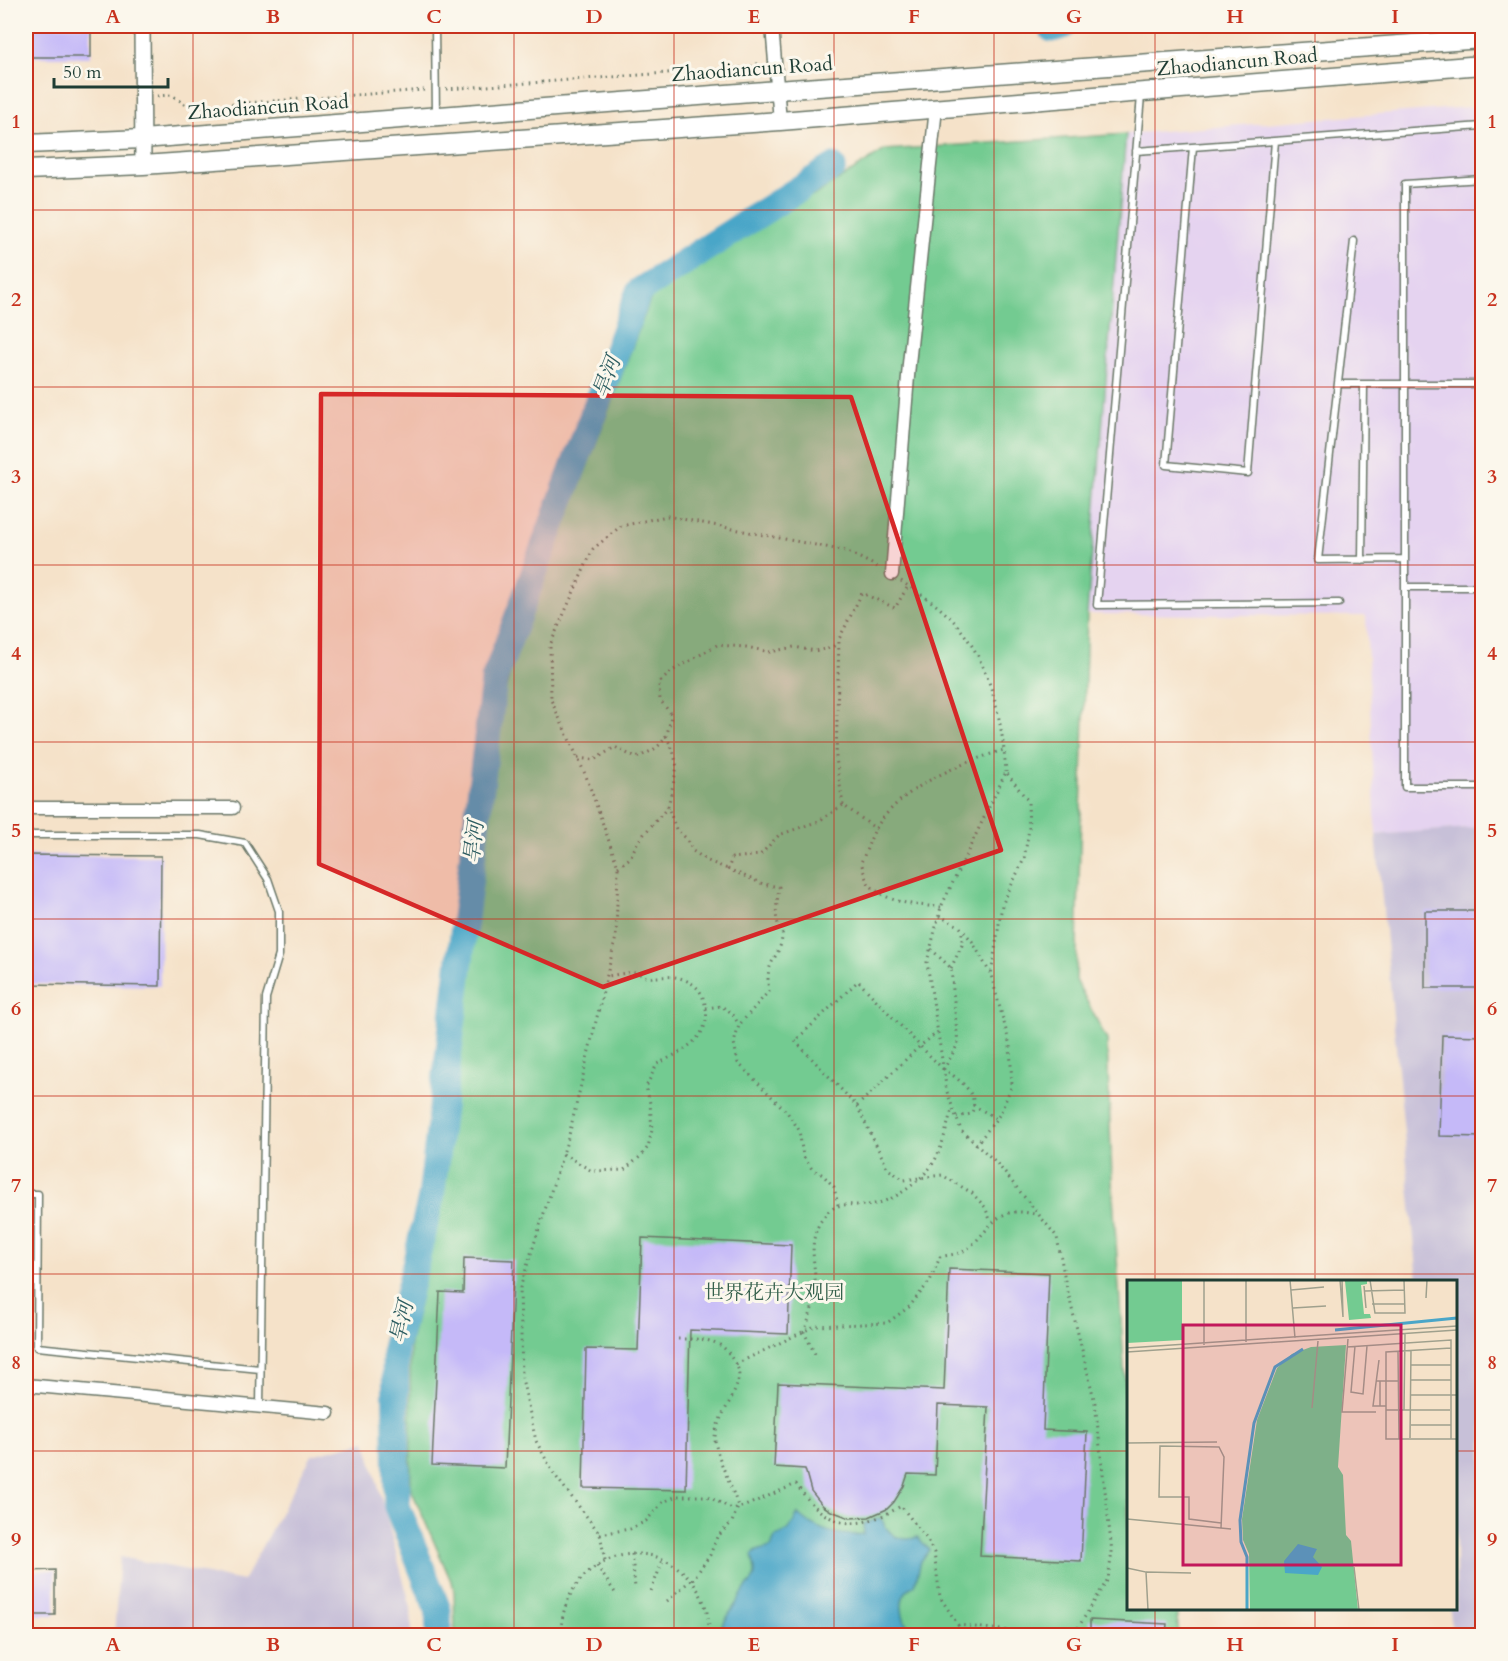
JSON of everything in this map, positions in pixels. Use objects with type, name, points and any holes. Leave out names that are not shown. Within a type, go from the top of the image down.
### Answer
[{"type":"main road","name":"Zhaodiancun Road","points":[[26,144],[142,139],[1482,39]]},
{"type":"main road","name":"Zhaodiancun Road","points":[[26,170],[142,165],[780,121],[1482,65]]},
{"type":"street","points":[[142,26],[142,165]]},
{"type":"street","points":[[772,26],[780,121]]},
{"type":"street","points":[[892,574],[909,364],[936,108]]},
{"type":"street","points":[[26,808],[233,808]]},
{"type":"street","points":[[26,1385],[328,1413]]},
{"type":"lane","points":[[435,26],[435,117]]},
{"type":"lane","points":[[1141,92],[1097,605],[1339,603]]},
{"type":"lane","points":[[1136,151],[1482,126]]},
{"type":"lane","points":[[1193,147],[1166,465],[1248,473],[1275,141]]},
{"type":"lane","points":[[1482,179],[1404,184],[1405,787],[1482,787]]},
{"type":"lane","points":[[1354,241],[1318,560],[1405,559]]},
{"type":"lane","points":[[1339,384],[1482,384]]},
{"type":"lane","points":[[1362,560],[1364,384]]},
{"type":"lane","points":[[1405,587],[1482,587]]},
{"type":"lane","points":[[26,835],[200,835],[234,841],[245,843],[268,879],[279,911],[279,955],[266,998],[260,1406]]},
{"type":"lane","points":[[26,1194],[38,1194],[37,1347],[260,1369]]},
{"type":"path","points":[[142,96],[172,95],[189,107],[750,67],[774,56]]},
{"type":"path","points":[[605,1560],[600,1534],[554,1474],[536,1441],[522,1378],[520,1288],[563,1154],[616,937],[618,867],[578,758],[551,700],[550,645],[593,549],[621,526],[667,516],[846,551],[892,574],[944,611],[973,645],[998,706],[1006,772],[941,907],[927,962],[947,1092],[962,1130],[995,1161],[1057,1237],[1095,1403],[1112,1552],[1108,1579],[1073,1635]]},
{"type":"path","points":[[876,829],[843,805],[836,758],[838,644],[862,593],[895,608],[908,586]]},
{"type":"path","points":[[578,758],[594,760],[615,747],[636,758],[657,749],[669,732],[671,714],[660,700],[659,683],[672,671],[717,645],[746,647],[770,652],[794,647],[815,651],[838,644]]},
{"type":"path","points":[[618,867],[630,858],[638,842],[668,807],[677,767],[673,750],[666,736]]},
{"type":"path","points":[[941,907],[919,906],[893,900],[868,883],[861,861],[876,829],[901,800],[928,781],[982,756],[1004,750]]},
{"type":"path","points":[[991,975],[1002,905],[1024,860],[1029,829],[1028,801],[1006,772]]},
{"type":"path","points":[[728,869],[732,858],[760,855],[779,835],[819,821],[843,805]]},
{"type":"path","points":[[668,807],[676,830],[686,838],[693,851],[708,861],[763,884],[779,887],[777,920],[783,934],[782,941],[770,963],[767,978],[769,991],[740,1025],[734,1043],[738,1063],[788,1112],[799,1130],[802,1156],[834,1187],[838,1205]]},
{"type":"path","points":[[939,916],[962,929],[972,941],[991,975],[1010,1045],[1012,1085],[997,1119],[976,1145]]},
{"type":"path","points":[[951,968],[962,945],[962,929]]},
{"type":"path","points":[[931,949],[951,968],[958,1044],[944,1069]]},
{"type":"path","points":[[563,1154],[592,1171],[624,1170],[641,1156],[648,1148],[652,1130],[646,1088],[657,1064],[683,1051],[697,1040],[705,1024],[706,1008],[702,992],[692,983],[670,976],[646,977],[637,972],[607,976]]},
{"type":"path","points":[[957,1118],[971,1114],[973,1105],[973,1100],[962,1081],[944,1069],[920,1046],[858,981],[795,1041],[857,1106],[888,1168],[904,1180],[942,1175],[972,1193],[985,1208],[991,1222]]},
{"type":"path","points":[[706,1008],[721,1006],[732,1013],[740,1025]]},
{"type":"path","points":[[857,1106],[920,1046],[938,1032]]},
{"type":"path","points":[[973,1105],[997,1119]]},
{"type":"path","points":[[815,1354],[804,1332],[810,1317],[815,1291],[812,1257],[815,1231],[828,1212],[838,1205],[869,1205],[890,1199],[918,1179],[930,1168],[940,1148],[953,1107]]},
{"type":"path","points":[[735,1364],[815,1326],[887,1323],[909,1307],[930,1281],[939,1257],[965,1251],[991,1222],[1006,1214],[1028,1212],[1038,1215]]},
{"type":"path","points":[[667,1601],[692,1580],[710,1555],[717,1537],[732,1522],[738,1507],[715,1438],[722,1415],[737,1387],[739,1370],[721,1344],[712,1340],[678,1339]]},
{"type":"path","points":[[600,1534],[630,1530],[646,1521],[663,1502],[677,1496],[707,1496],[732,1509],[796,1484],[809,1503],[824,1515],[849,1523],[858,1524],[884,1515],[900,1506],[926,1538],[934,1553],[940,1597],[963,1635]]},
{"type":"path","points":[[561,1635],[562,1611],[571,1590],[586,1572],[605,1560],[632,1554],[651,1556],[673,1564],[692,1580],[705,1603],[710,1629],[708,1635]]},
{"type":"path","points":[[632,1554],[635,1588]]},
{"type":"path","points":[[651,1591],[663,1560]]},
{"type":"path","points":[[597,1565],[616,1594]]},
{"type":"path","points":[[958,1624],[1052,1635]]},
{"type":"highlighted area","points":[[321,394],[851,397],[1001,850],[603,987],[319,864]]},
{"type":"shaded area","points":[[1482,106],[1482,827],[1376,835],[1366,616],[1087,614],[1126,134]]},
{"type":"shaded area","points":[[1482,827],[1482,1635],[1452,1635],[1450,1610],[1457,1610],[1457,1280],[1418,1280],[1376,835]]},
{"type":"shaded area","points":[[366,1441],[411,1608],[412,1635],[114,1635],[120,1557],[243,1581],[312,1455]]},
{"type":"green space","name":"世界花卉大观园","points":[[1126,134],[1087,614],[1076,980],[1107,1040],[1112,1180],[1127,1412],[1127,1610],[1176,1610],[1179,1635],[455,1635],[454,1588],[411,1489],[410,1343],[445,1187],[485,760],[514,660],[652,295],[756,201],[813,196],[885,150]]},
{"type":"water","points":[[798,1514],[813,1525],[829,1532],[846,1535],[864,1534],[863,1524],[881,1518],[891,1534],[906,1539],[918,1537],[929,1550],[921,1561],[915,1585],[908,1589],[902,1601],[905,1622],[912,1635],[697,1635],[720,1629],[755,1576],[752,1555],[771,1547],[775,1537],[789,1528]]},
{"type":"building","points":[[26,26],[91,26],[91,57],[26,57]]},
{"type":"building","points":[[26,855],[161,856],[160,986],[26,984]]},
{"type":"building","points":[[1425,911],[1482,911],[1482,988],[1425,988]]},
{"type":"building","points":[[1442,1035],[1482,1036],[1482,1137],[1439,1136]]},
{"type":"building","points":[[642,1238],[791,1245],[788,1334],[690,1330],[686,1490],[583,1488],[586,1349],[638,1350]]},
{"type":"building","points":[[464,1258],[514,1260],[505,1468],[432,1465],[440,1292],[463,1293]]},
{"type":"building","points":[[949,1269],[1049,1273],[1043,1430],[1087,1432],[1081,1561],[980,1556],[988,1407],[938,1405],[935,1475],[908,1474],[894,1502],[887,1509],[869,1517],[850,1518],[823,1506],[811,1491],[805,1469],[774,1467],[778,1383],[944,1390]]},
{"type":"building","points":[[55,1570],[55,1615],[26,1615],[26,1571]]},
{"type":"building","points":[[1090,1620],[1167,1624],[1166,1635],[1090,1635]]},
{"type":"waterway","name":"旱河","points":[[1052,29],[1063,26]]},
{"type":"waterway","name":"旱河","points":[[439,1636],[438,1610],[397,1506],[395,1349],[431,1198],[494,680],[639,291],[833,167]]}]
